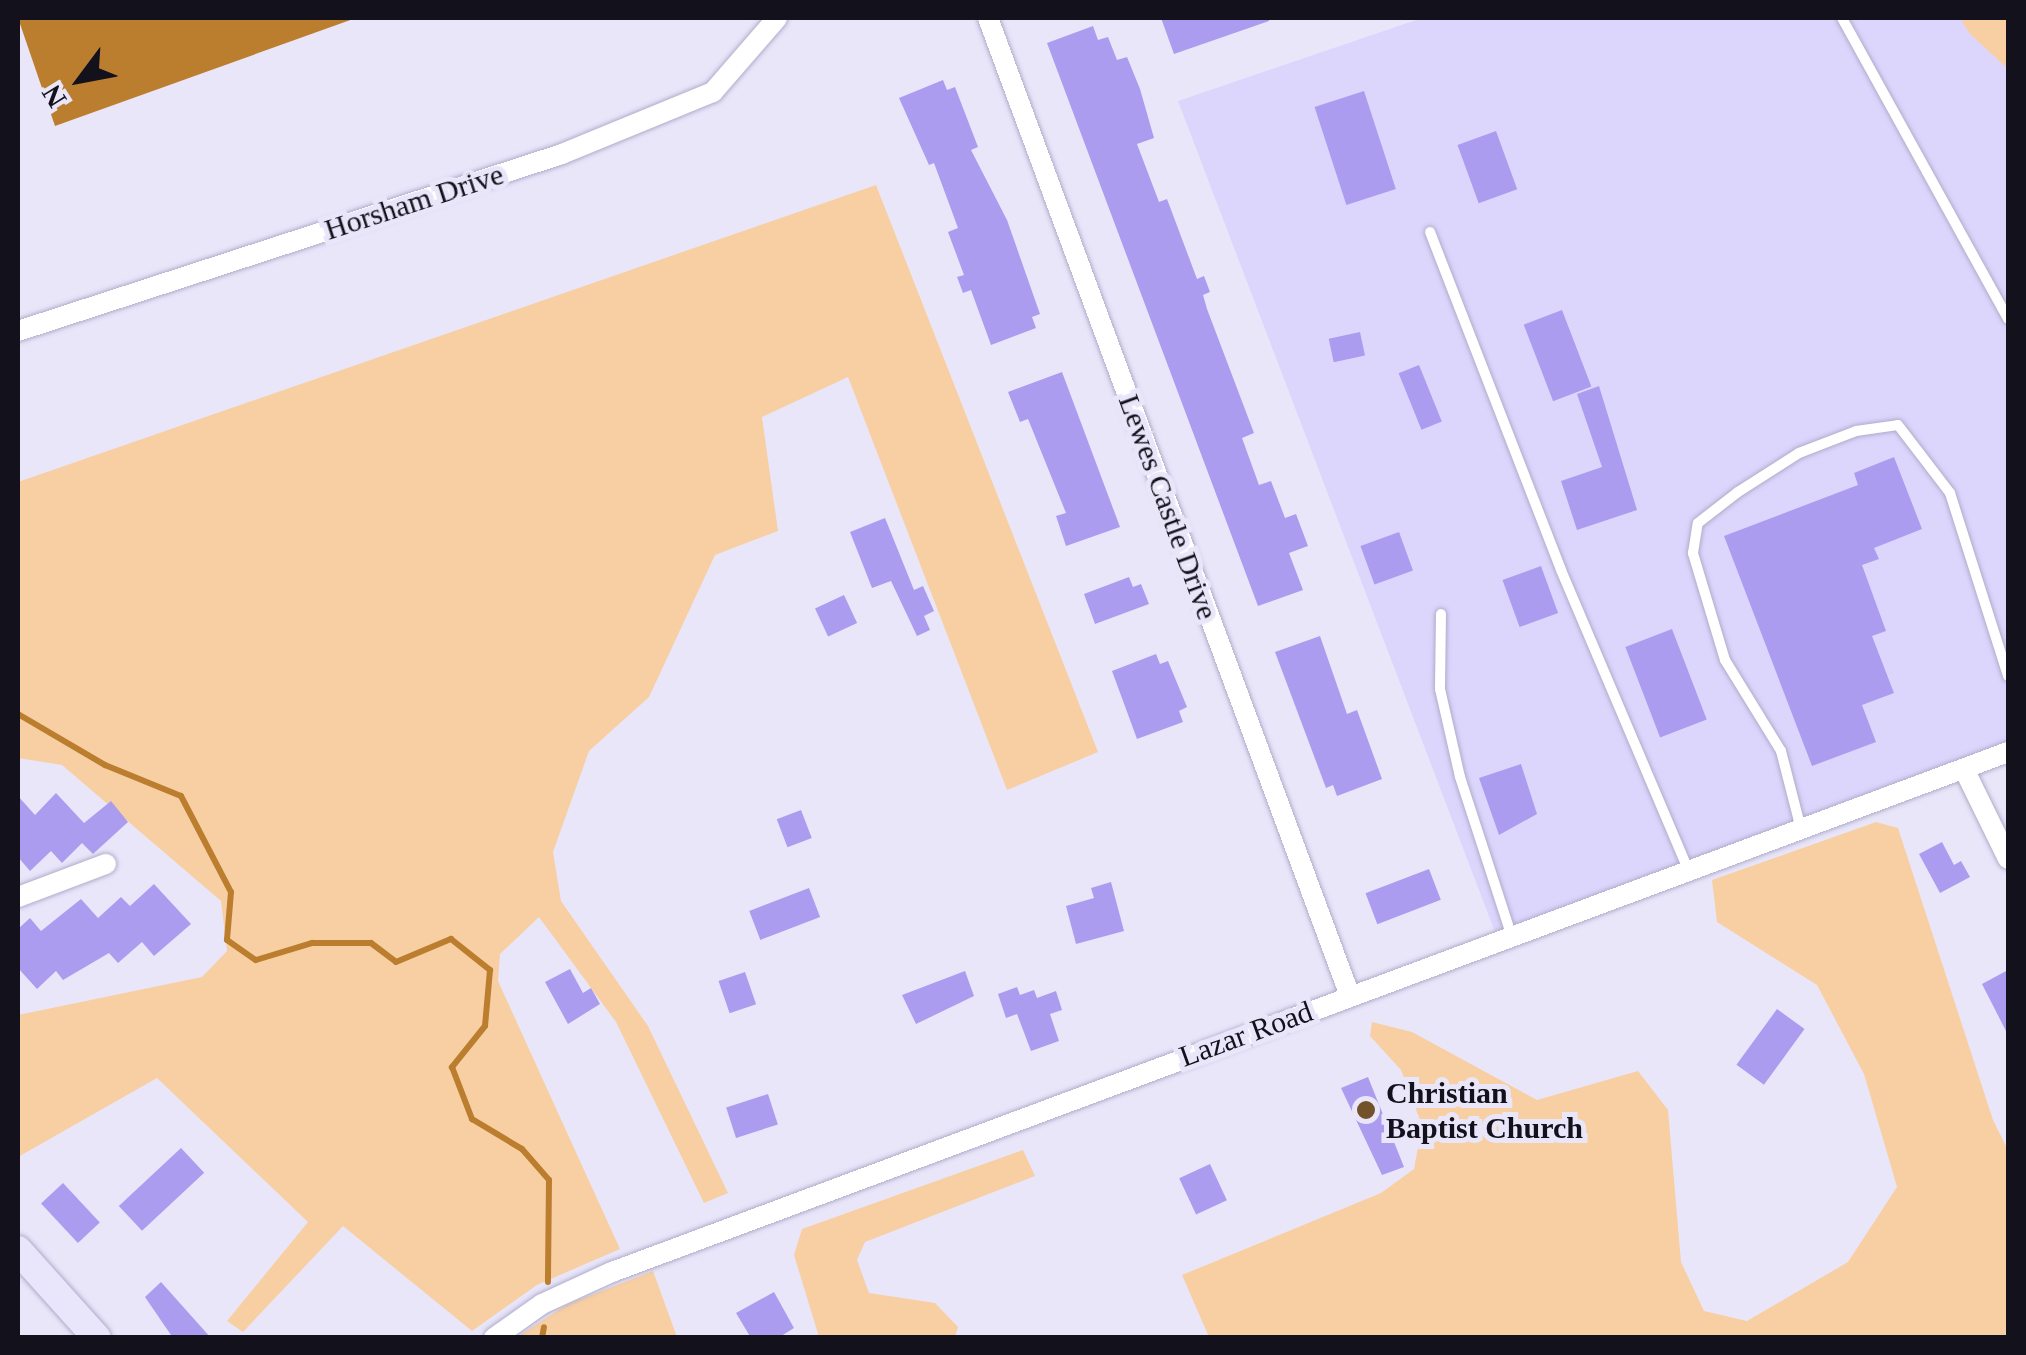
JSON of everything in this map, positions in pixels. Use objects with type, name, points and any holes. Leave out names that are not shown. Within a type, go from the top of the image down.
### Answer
[{"type":"street","name":"Horsham Drive","points":[[18,331],[562,154],[713,92],[777,18]]},
{"type":"street","name":"Lewes Castle Drive","points":[[988,18],[1350,996]]},
{"type":"street","name":"Lazar Road","points":[[494,1338],[542,1304],[612,1272],[2008,752]]},
{"type":"street","points":[[1964,770],[2008,859]]},
{"type":"street","points":[[18,897],[106,864]]},
{"type":"street","points":[[18,1250],[97,1338]]},
{"type":"lane","points":[[1842,18],[2008,319]]},
{"type":"lane","points":[[1430,232],[1561,570],[1689,870]]},
{"type":"lane","points":[[1994,296],[2008,286]]},
{"type":"lane","points":[[1801,829],[1781,751],[1725,660],[1694,553],[1698,524],[1738,492],[1800,453],[1856,431],[1898,425],[1950,494],[2008,676]]},
{"type":"lane","points":[[1441,614],[1440,689],[1473,831],[1512,938]]},
{"type":"shaded area","points":[[18,18],[356,18],[55,126]]},
{"type":"shaded area","points":[[1422,18],[1960,18],[2008,69],[2008,741],[1495,932],[1178,101]]},
{"type":"shaded area","points":[[1960,18],[2008,18],[2008,69],[1970,34]]},
{"type":"shaded area","points":[[876,185],[1098,752],[1007,790],[848,377],[762,417],[778,531],[715,555],[649,697],[589,751],[553,852],[561,901],[648,1026],[728,1193],[704,1203],[616,1022],[539,917],[500,954],[498,981],[620,1249],[537,1285],[472,1331],[343,1226],[243,1332],[227,1321],[308,1222],[157,1078],[18,1157],[18,1015],[202,977],[227,951],[221,901],[62,765],[18,758],[18,482]]},
{"type":"shaded area","points":[[1876,822],[1898,828],[1993,1120],[2008,1150],[2008,1337],[1209,1337],[1182,1275],[1381,1193],[1414,1169],[1422,1125],[1401,1070],[1370,1036],[1372,1022],[1412,1032],[1537,1100],[1638,1071],[1668,1110],[1681,1262],[1704,1311],[1747,1321],[1848,1262],[1897,1187],[1864,1074],[1817,985],[1717,922],[1712,880]]},
{"type":"shaded area","points":[[1023,1150],[1035,1176],[865,1242],[857,1260],[869,1293],[935,1303],[958,1327],[955,1337],[819,1337],[794,1255],[802,1229]]},
{"type":"shaded area","points":[[653,1271],[677,1337],[517,1337],[568,1304]]},
{"type":"building","points":[[1161,18],[1269,18],[1269,21],[1174,54]]},
{"type":"building","points":[[1093,26],[1098,40],[1108,37],[1117,60],[1127,57],[1140,89],[1154,138],[1137,144],[1159,202],[1167,199],[1197,279],[1204,276],[1210,292],[1203,295],[1207,309],[1254,433],[1242,438],[1259,485],[1271,481],[1285,518],[1296,514],[1308,546],[1289,553],[1303,590],[1258,606],[1047,43]]},
{"type":"building","points":[[943,80],[947,90],[955,87],[978,147],[971,150],[1007,220],[1040,314],[1032,317],[1036,328],[991,345],[971,290],[963,293],[957,277],[964,275],[948,232],[958,228],[934,163],[929,165],[899,98]]},
{"type":"building","points":[[1364,91],[1396,189],[1346,205],[1315,107]]},
{"type":"building","points":[[1496,131],[1517,189],[1479,203],[1457,145]]},
{"type":"building","points":[[1562,310],[1591,387],[1553,401],[1524,325]]},
{"type":"building","points":[[1360,332],[1365,355],[1334,362],[1329,339]]},
{"type":"building","points":[[1419,365],[1442,422],[1421,430],[1399,373]]},
{"type":"building","points":[[1062,372],[1120,527],[1066,546],[1056,516],[1066,513],[1028,419],[1020,422],[1008,392]]},
{"type":"building","points":[[1599,386],[1637,510],[1577,530],[1561,481],[1602,467],[1577,394]]},
{"type":"building","points":[[1894,457],[1922,529],[1874,548],[1879,559],[1862,565],[1886,631],[1872,636],[1894,693],[1862,705],[1876,742],[1812,766],[1724,536],[1858,485],[1854,473]]},
{"type":"building","points":[[885,518],[914,590],[923,586],[934,611],[924,616],[930,630],[917,636],[891,581],[872,588],[850,532]]},
{"type":"building","points":[[1399,532],[1413,571],[1374,585],[1360,546]]},
{"type":"building","points":[[1541,566],[1558,613],[1520,627],[1502,580]]},
{"type":"building","points":[[1129,577],[1133,587],[1141,584],[1149,604],[1095,624],[1084,594]]},
{"type":"building","points":[[844,595],[857,623],[828,637],[815,609]]},
{"type":"building","points":[[1672,629],[1707,720],[1660,737],[1625,647]]},
{"type":"building","points":[[1320,636],[1347,714],[1357,710],[1382,779],[1337,796],[1333,785],[1326,788],[1275,652]]},
{"type":"building","points":[[1156,654],[1160,664],[1168,661],[1187,707],[1179,711],[1183,722],[1137,739],[1112,671]]},
{"type":"building","points":[[1521,764],[1537,814],[1499,835],[1479,778]]},
{"type":"building","points":[[56,793],[84,823],[111,801],[128,822],[93,854],[82,843],[62,863],[51,851],[30,871],[18,857],[18,796],[35,815]]},
{"type":"building","points":[[801,810],[812,838],[787,847],[777,819]]},
{"type":"building","points":[[1942,842],[1954,865],[1961,861],[1970,877],[1940,893],[1919,854]]},
{"type":"building","points":[[1429,869],[1441,900],[1377,924],[1366,893]]},
{"type":"building","points":[[1111,882],[1124,931],[1076,944],[1066,906],[1094,898],[1091,888]]},
{"type":"building","points":[[154,884],[191,924],[154,956],[142,942],[118,963],[109,953],[63,980],[56,971],[37,989],[18,968],[18,929],[30,918],[41,931],[81,899],[98,918],[121,897],[130,906]]},
{"type":"building","points":[[809,888],[820,917],[760,940],[749,911]]},
{"type":"building","points":[[570,969],[583,993],[591,988],[600,1004],[568,1024],[545,982]]},
{"type":"building","points":[[2008,970],[2008,1035],[1982,984]]},
{"type":"building","points":[[965,971],[974,996],[916,1024],[902,995]]},
{"type":"building","points":[[745,972],[756,1004],[730,1013],[719,981]]},
{"type":"building","points":[[1017,987],[1020,995],[1034,990],[1037,998],[1056,991],[1062,1010],[1050,1014],[1059,1041],[1031,1051],[1017,1014],[1006,1018],[998,994]]},
{"type":"building","points":[[1777,1009],[1805,1029],[1764,1085],[1736,1065]]},
{"type":"building","name":"Christian Baptist Church","points":[[1368,1077],[1404,1167],[1382,1175],[1341,1088]]},
{"type":"building","points":[[768,1094],[778,1124],[736,1138],[726,1108]]},
{"type":"building","points":[[181,1148],[204,1173],[142,1231],[119,1206]]},
{"type":"building","points":[[1210,1164],[1227,1200],[1196,1215],[1179,1178]]},
{"type":"building","points":[[63,1183],[100,1222],[78,1243],[41,1203]]},
{"type":"building","points":[[161,1282],[211,1338],[173,1338],[145,1297]]},
{"type":"building","points":[[774,1292],[794,1328],[778,1338],[751,1338],[736,1313]]},
{"type":"waterway","points":[[18,714],[105,765],[181,796],[231,892],[227,940],[256,960],[312,943],[371,943],[396,962],[451,939],[490,970],[485,1026],[452,1067],[472,1119],[522,1149],[549,1180],[548,1282]]},
{"type":"waterway","points":[[542,1338],[544,1327]]},
{"type":"place","name":"Christian Baptist Church","points":[[1366,1110]]}]
